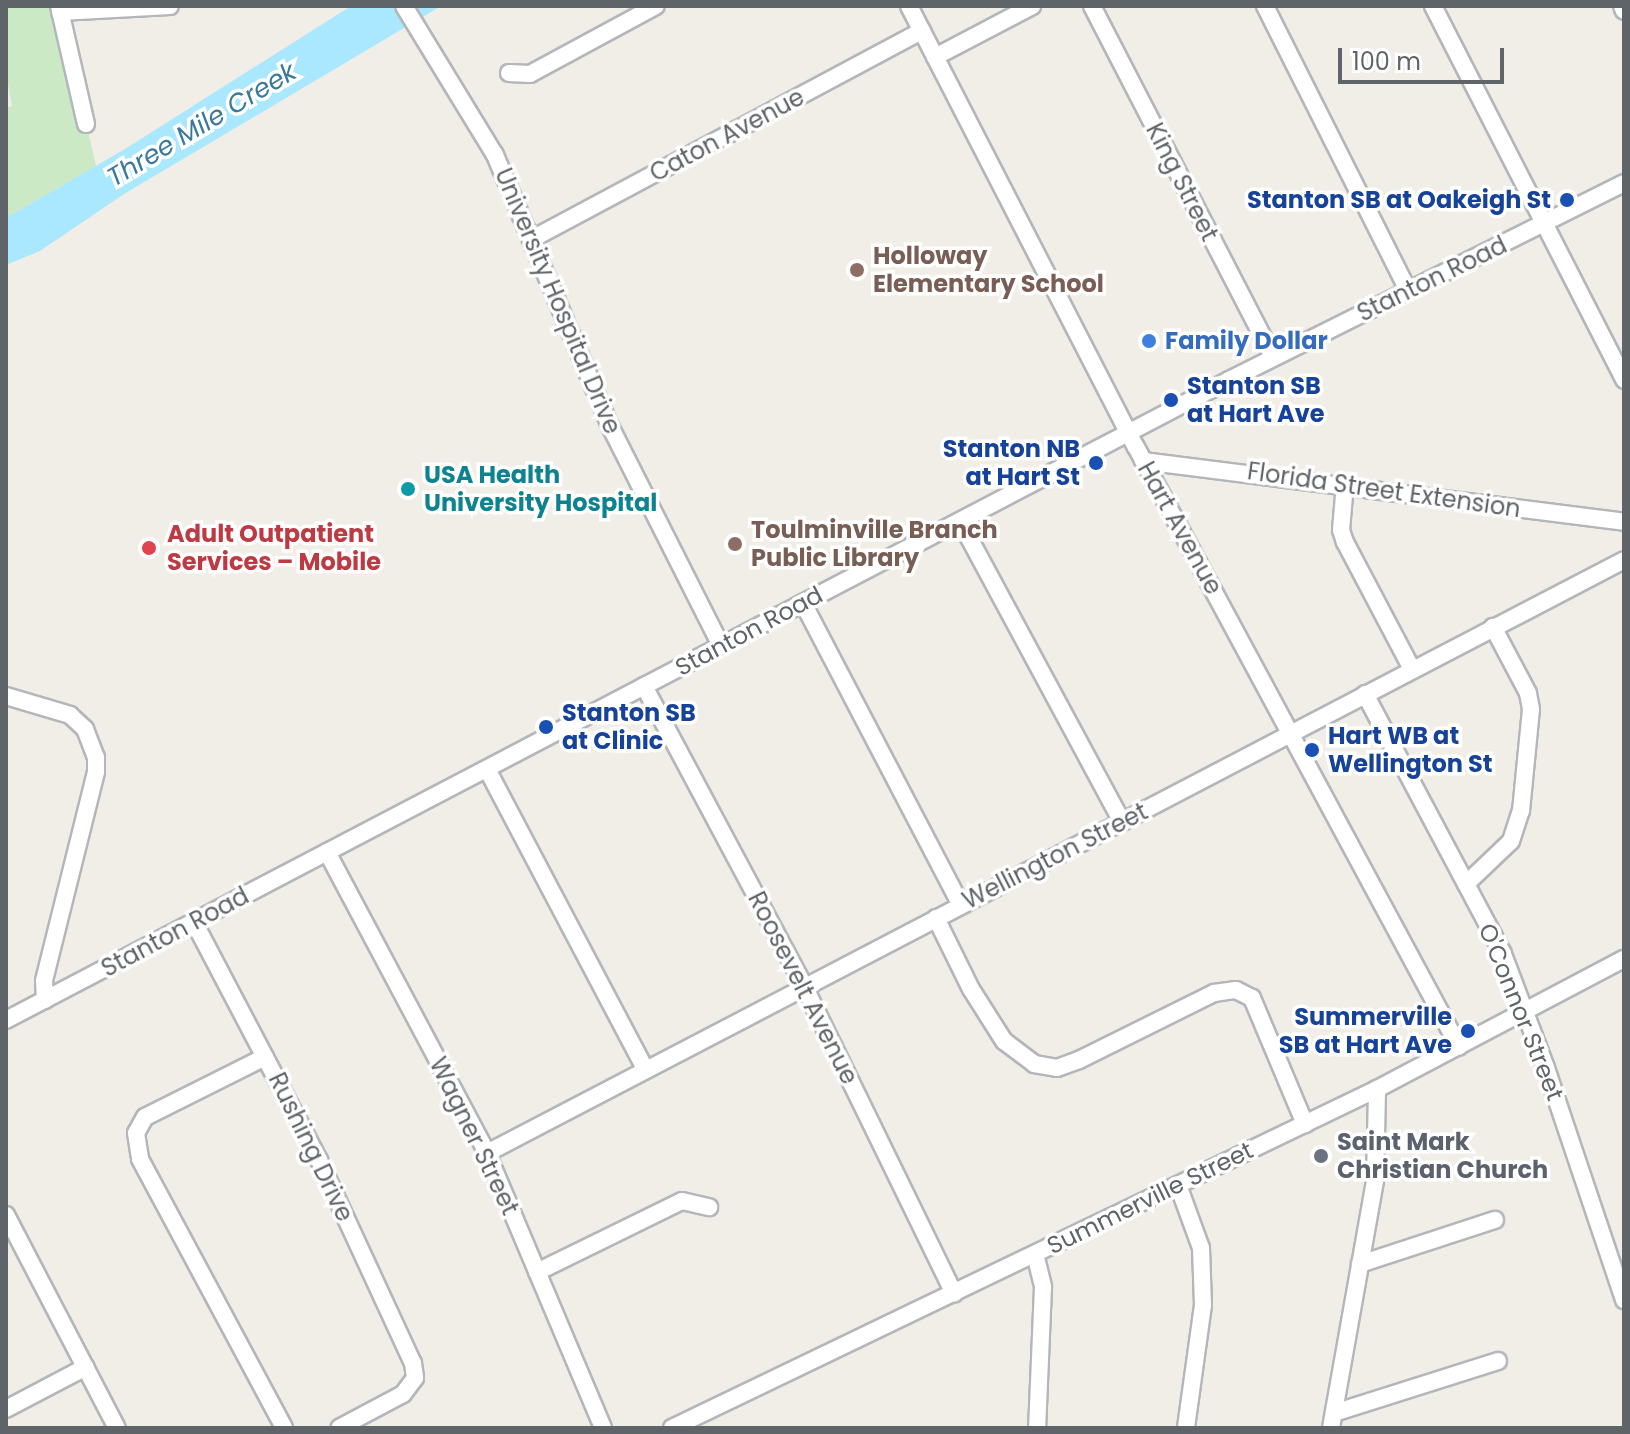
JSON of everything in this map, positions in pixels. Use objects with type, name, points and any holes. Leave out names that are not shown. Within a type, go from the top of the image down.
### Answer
[{"type":"street","points":[[86,124],[59,9],[170,6]]},
{"type":"street","name":"University Hospital Drive","points":[[404,6],[495,155],[611,428],[721,646]]},
{"type":"street","points":[[509,73],[530,74],[656,6]]},
{"type":"street","name":"Hart Avenue","points":[[909,6],[1143,461],[1459,1047]]},
{"type":"street","points":[[935,57],[1032,6]]},
{"type":"street","name":"King Street","points":[[1092,6],[1273,357]]},
{"type":"street","points":[[1265,6],[1408,290]]},
{"type":"street","points":[[1433,6],[1624,380]]},
{"type":"street","name":"Caton Avenue","points":[[532,239],[922,31]]},
{"type":"street","name":"Stanton Road","points":[[6,1020],[1273,357],[1624,183]]},
{"type":"street","name":"Florida Street Extension","points":[[1143,461],[1345,484],[1624,522]]},
{"type":"street","points":[[1345,484],[1341,508],[1345,542],[1412,669]]},
{"type":"street","points":[[960,521],[1122,822]]},
{"type":"street","name":"Wellington Street","points":[[487,1153],[1624,560]]},
{"type":"street","points":[[803,603],[961,905]]},
{"type":"street","points":[[1466,884],[1511,841],[1522,796],[1530,701],[1493,627]]},
{"type":"street","name":"Roosevelt Avenue","points":[[644,686],[805,988],[954,1294]]},
{"type":"street","name":"O'Connor Street","points":[[1365,694],[1503,954],[1624,1300]]},
{"type":"street","points":[[6,696],[70,715],[85,729],[96,758],[96,772],[44,981],[45,1000]]},
{"type":"street","points":[[487,769],[646,1070]]},
{"type":"street","name":"Wagner Street","points":[[327,852],[487,1153],[603,1428]]},
{"type":"street","points":[[936,918],[971,989],[1004,1041],[1034,1064],[1057,1068],[1079,1060],[1214,993],[1236,990],[1252,998],[1305,1124]]},
{"type":"street","name":"Rushing Drive","points":[[194,922],[325,1173],[413,1363],[415,1378],[403,1394],[339,1428]]},
{"type":"street","name":"Summerville Street","points":[[672,1428],[1377,1089],[1624,959]]},
{"type":"street","points":[[265,1057],[145,1117],[136,1133],[140,1159],[284,1428]]},
{"type":"street","points":[[1377,1089],[1375,1180],[1333,1421],[1498,1361]]},
{"type":"street","points":[[1178,1185],[1201,1248],[1203,1305],[1186,1428]]},
{"type":"street","points":[[537,1272],[682,1201],[709,1207]]},
{"type":"street","points":[[6,1215],[117,1428]]},
{"type":"street","points":[[1360,1264],[1495,1220]]},
{"type":"street","points":[[1035,1254],[1043,1287],[1037,1428]]},
{"type":"street","points":[[6,1409],[86,1367]]},
{"type":"green space","points":[[6,6],[59,6],[96,166],[6,218],[6,108],[12,106],[6,73]]},
{"type":"water","name":"Three Mile Creek","points":[[351,6],[441,6],[124,194],[40,251],[6,265],[6,218],[125,149]]},
{"type":"place","name":"Stanton SB at Oakeigh St","points":[[1567,200]]},
{"type":"place","name":"Holloway Elementary School","points":[[857,270]]},
{"type":"place","name":"Family Dollar","points":[[1149,341]]},
{"type":"place","name":"Stanton SB at Hart Ave","points":[[1171,400]]},
{"type":"place","name":"Stanton NB at Hart St","points":[[1096,463]]},
{"type":"place","name":"USA Health University Hospital","points":[[408,489]]},
{"type":"place","name":"Toulminville Branch Public Library","points":[[735,544]]},
{"type":"place","name":"Adult Outpatient Services – Mobile","points":[[149,548]]},
{"type":"place","name":"Stanton SB at Clinic","points":[[546,727]]},
{"type":"place","name":"Hart WB at Wellington St","points":[[1312,750]]},
{"type":"place","name":"Summerville SB at Hart Ave","points":[[1468,1031]]},
{"type":"place","name":"Saint Mark Christian Church","points":[[1321,1156]]}]
